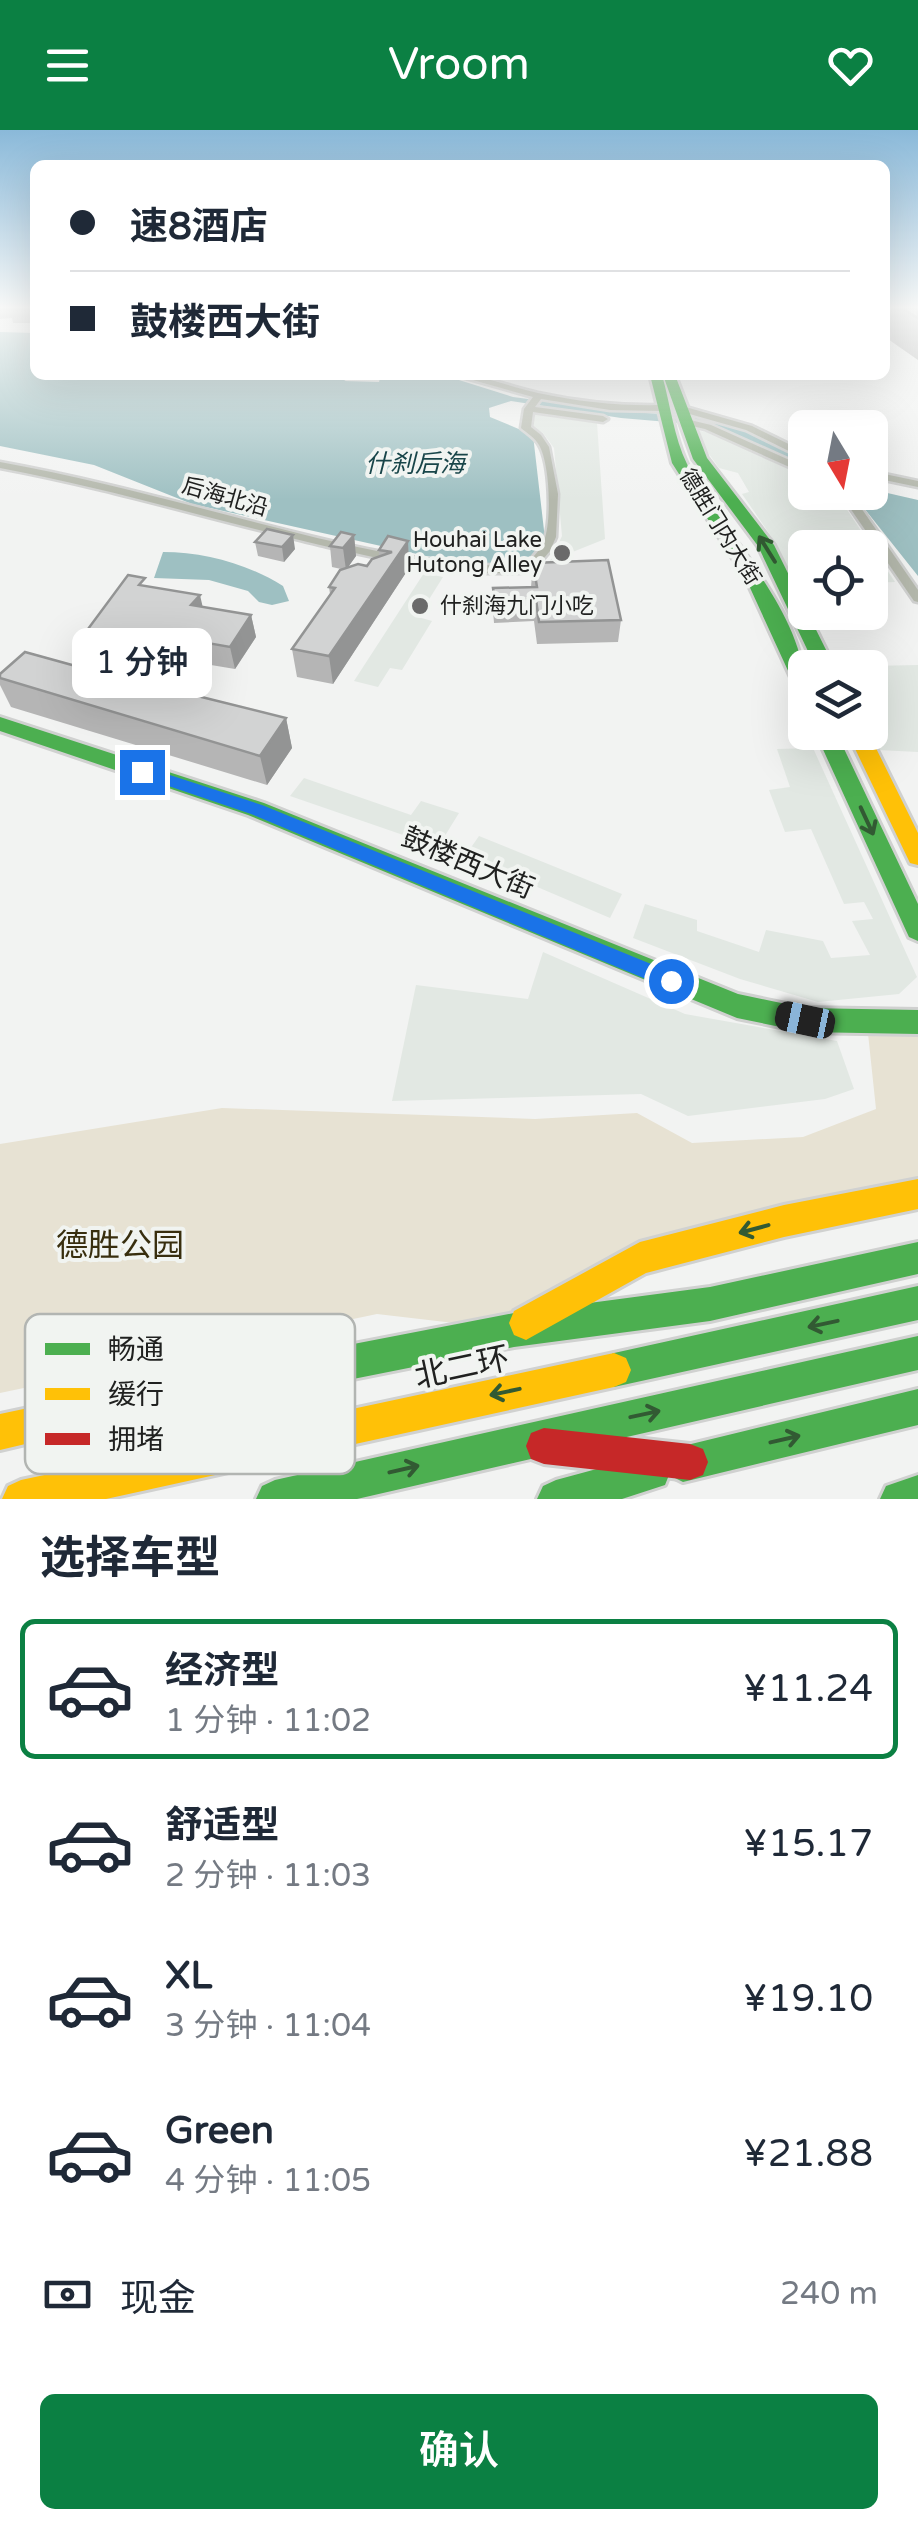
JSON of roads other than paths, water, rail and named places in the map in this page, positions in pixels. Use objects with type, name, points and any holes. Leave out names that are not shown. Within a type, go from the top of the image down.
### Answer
[{"type":"main road","name":"德胜门内大街","points":[[658,380],[677,440],[700,474],[725,494],[766,545],[817,650]]},
{"type":"main road","name":"德胜门内大街","points":[[668,380],[679,463],[738,548],[788,651]]},
{"type":"main road","name":"鼓楼西大街","points":[[0,724],[256,809],[436,881],[605,955],[738,1006],[805,1020],[918,1022]]},
{"type":"main road","points":[[833,750],[918,930]]},
{"type":"main road","points":[[866,750],[918,856]]},
{"type":"main road","points":[[514,1330],[640,1258],[784,1221],[918,1194]]},
{"type":"main road","points":[[355,1361],[514,1330],[710,1304],[918,1258]]},
{"type":"main road","name":"北二环","points":[[355,1425],[918,1303]]},
{"type":"main road","points":[[275,1499],[918,1354]]},
{"type":"main road","points":[[556,1499],[690,1462],[918,1408]]},
{"type":"main road","points":[[0,1432],[25,1427]]},
{"type":"main road","points":[[516,1442],[690,1462]]},
{"type":"main road","name":"北二环","points":[[21,1499],[133,1474]]},
{"type":"main road","points":[[898,1499],[918,1494]]},
{"type":"street","points":[[476,380],[537,398],[748,428],[788,448]]},
{"type":"street","points":[[526,570],[542,556],[552,536],[546,450],[536,434],[526,428],[529,409],[537,398]]},
{"type":"street","points":[[529,409],[603,419]]},
{"type":"street","points":[[672,415],[788,463]]},
{"type":"street","name":"后海北沿","points":[[0,465],[158,498],[267,530],[418,563],[506,572],[559,566]]},
{"type":"street","points":[[888,478],[918,484]]},
{"type":"street","points":[[857,510],[918,598]]},
{"type":"water","name":"什刹后海","points":[[0,372],[30,372],[30,380],[459,380],[513,397],[626,412],[686,415],[746,431],[788,451],[788,459],[715,426],[621,418],[511,401],[489,408],[490,417],[533,435],[545,539],[531,556],[499,565],[426,556],[192,504],[94,465],[0,446]]},
{"type":"water","points":[[888,493],[918,500],[918,576],[888,538],[888,530],[881,530],[866,510],[888,510]]},
{"type":"water","points":[[163,552],[210,557],[240,566],[283,586],[289,601],[272,605],[259,602],[248,591],[209,580],[154,578]]},
{"type":"place","name":"Houhai Lake Hutong Alley","points":[[562,553]]},
{"type":"place","name":"什刹海九门小吃","points":[[420,606]]},
{"type":"park label","name":"德胜公园","points":[[120,1246]]}]
